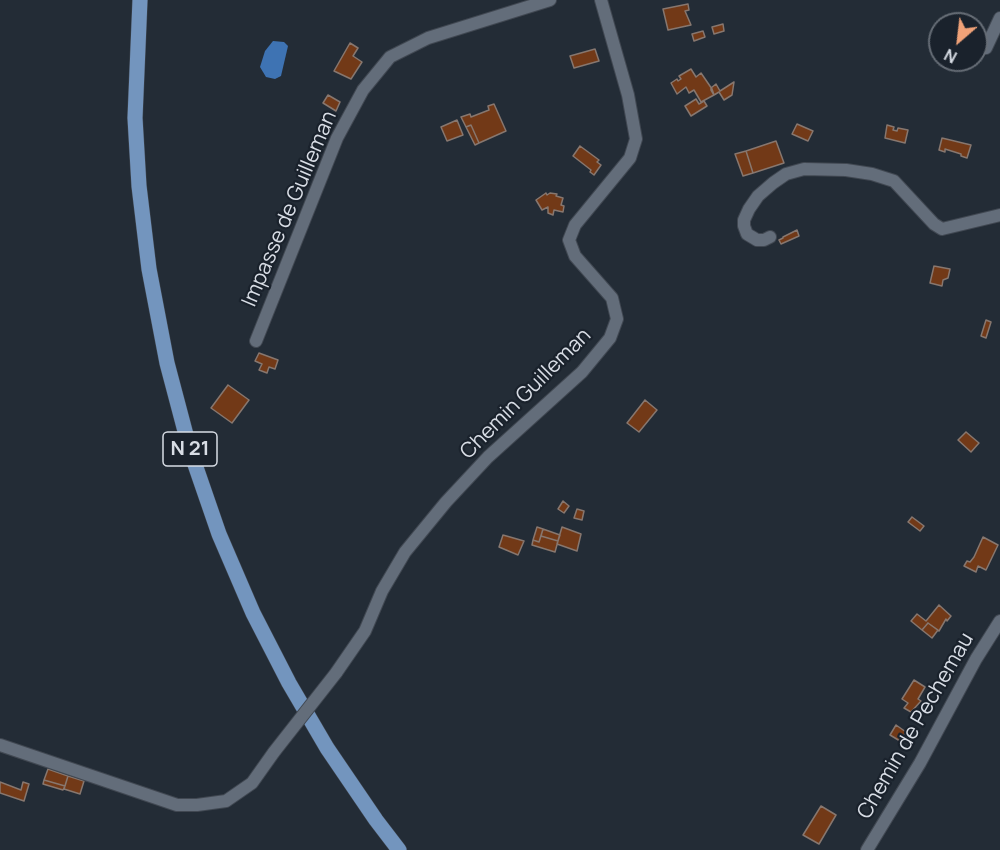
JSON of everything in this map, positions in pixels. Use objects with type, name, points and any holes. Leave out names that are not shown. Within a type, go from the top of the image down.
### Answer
[{"type":"main road","name":"N 21","points":[[140,0],[135,118],[139,186],[149,270],[167,363],[190,450],[219,534],[253,613],[289,683],[327,748],[399,850]]},
{"type":"street","name":"Impasse de Guilleman","points":[[256,340],[337,138],[363,90],[390,57],[428,38],[550,0]]},
{"type":"street","name":"Chemin Guilleman","points":[[0,745],[177,805],[226,801],[252,783],[365,631],[382,591],[405,552],[446,502],[488,457],[582,372],[610,338],[617,319],[612,298],[575,256],[569,240],[575,225],[630,158],[636,139],[628,94],[601,0]]},
{"type":"street","points":[[988,44],[1000,18]]},
{"type":"street","points":[[770,237],[757,240],[747,234],[744,220],[749,209],[758,196],[773,183],[786,174],[804,169],[846,170],[872,174],[894,181],[934,224],[942,229],[1000,215]]},
{"type":"street","name":"Chemin de Pechemau","points":[[867,850],[920,763],[976,659],[1000,621]]},
{"type":"water","points":[[273,41],[284,42],[288,46],[281,76],[275,79],[266,77],[260,67],[265,51]]},
{"type":"building","points":[[688,4],[689,10],[685,11],[691,25],[668,30],[663,9]]},
{"type":"building","points":[[723,24],[724,31],[714,34],[712,27]]},
{"type":"building","points":[[703,31],[705,37],[694,41],[692,34]]},
{"type":"building","points":[[350,43],[358,48],[353,56],[362,62],[351,79],[334,71]]},
{"type":"building","points":[[595,49],[599,61],[574,68],[570,56]]},
{"type":"building","points":[[691,69],[696,77],[701,73],[714,95],[701,102],[694,90],[689,93],[686,87],[677,94],[671,83],[681,79],[679,76]]},
{"type":"building","points":[[734,82],[732,95],[724,100],[719,92],[714,95],[711,90],[716,84],[720,91]]},
{"type":"building","points":[[328,95],[340,102],[336,111],[323,103]]},
{"type":"building","points":[[696,99],[699,104],[704,101],[707,106],[691,116],[685,106]]},
{"type":"building","points":[[494,104],[506,131],[479,143],[471,125],[466,127],[461,117],[470,114],[471,117],[489,110],[488,106]]},
{"type":"building","points":[[457,120],[463,135],[447,141],[441,127]]},
{"type":"building","points":[[797,124],[813,131],[808,141],[792,134]]},
{"type":"building","points":[[471,125],[479,143],[475,145],[466,127]]},
{"type":"building","points":[[887,125],[894,127],[893,130],[897,131],[898,128],[908,130],[905,143],[885,138]]},
{"type":"building","points":[[942,138],[971,145],[967,158],[945,149],[945,152],[939,150]]},
{"type":"building","points":[[776,141],[784,163],[753,173],[746,151]]},
{"type":"building","points":[[580,146],[599,160],[597,162],[601,165],[594,175],[573,156]]},
{"type":"building","points":[[746,151],[753,173],[743,176],[735,154]]},
{"type":"building","points":[[546,193],[547,195],[557,194],[556,196],[563,198],[561,205],[564,206],[563,212],[554,210],[553,215],[548,213],[548,207],[542,210],[536,200]]},
{"type":"building","points":[[797,230],[799,236],[781,244],[779,240]]},
{"type":"building","points":[[934,266],[950,269],[948,278],[943,280],[942,286],[930,283]]},
{"type":"building","points":[[986,320],[991,322],[986,338],[981,336]]},
{"type":"building","points":[[259,353],[278,360],[275,369],[269,367],[267,373],[259,370],[262,364],[255,361]]},
{"type":"building","points":[[228,385],[249,400],[232,423],[211,408]]},
{"type":"building","points":[[645,400],[657,410],[639,432],[627,423]]},
{"type":"building","points":[[966,432],[979,443],[971,452],[958,440]]},
{"type":"building","points":[[563,501],[569,506],[564,513],[558,509]]},
{"type":"building","points":[[577,509],[584,511],[582,520],[574,518]]},
{"type":"building","points":[[912,517],[924,526],[920,531],[908,522]]},
{"type":"building","points":[[537,527],[543,529],[539,542],[533,540]]},
{"type":"building","points":[[562,527],[581,534],[577,551],[557,544]]},
{"type":"building","points":[[543,529],[560,535],[558,541],[541,536]]},
{"type":"building","points":[[503,535],[524,541],[518,555],[499,547]]},
{"type":"building","points":[[541,536],[558,541],[555,552],[532,545],[533,540],[539,542]]},
{"type":"building","points":[[983,537],[998,545],[986,570],[978,566],[976,572],[964,566],[974,557]]},
{"type":"building","points":[[939,605],[951,616],[947,621],[946,619],[939,631],[928,623],[922,630],[911,621],[917,614],[926,621]]},
{"type":"building","points":[[928,623],[938,630],[932,638],[922,630]]},
{"type":"building","points":[[914,680],[925,687],[918,699],[921,701],[911,712],[904,708],[908,703],[902,699]]},
{"type":"building","points":[[896,725],[906,732],[900,741],[890,735]]},
{"type":"building","points":[[48,769],[68,776],[65,786],[44,780]]},
{"type":"building","points":[[68,776],[84,781],[80,794],[64,789]]},
{"type":"building","points":[[44,780],[65,786],[63,790],[43,784]]},
{"type":"building","points":[[0,782],[21,790],[23,782],[29,784],[24,801],[0,793]]},
{"type":"building","points":[[821,806],[836,815],[819,844],[803,835]]}]
